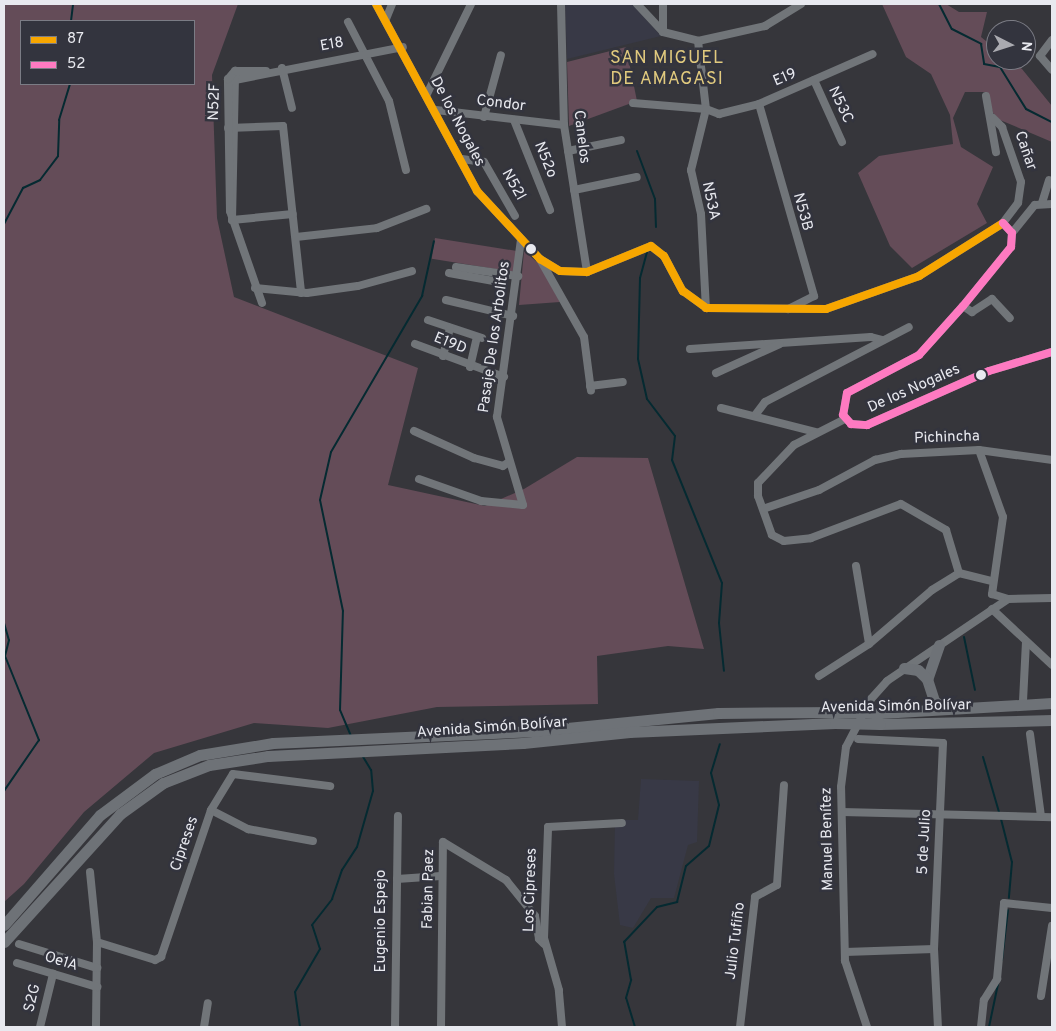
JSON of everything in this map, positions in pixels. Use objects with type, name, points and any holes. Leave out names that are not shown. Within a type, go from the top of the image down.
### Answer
[{"type":"highway","points":[[907,712],[924,698],[939,645]]},
{"type":"highway","points":[[904,668],[918,670],[927,683],[934,701],[946,709]]},
{"type":"highway","name":"Avenida Simón Bolívar","points":[[4,942],[110,823],[163,783],[216,763],[360,751],[523,743],[717,726],[835,723],[880,718],[907,712],[1023,701],[1052,703]]},
{"type":"highway","name":"Avenida Simón Bolívar","points":[[4,925],[100,815],[155,774],[215,752],[353,740],[537,731],[718,714],[845,712],[880,718],[1052,720]]},
{"type":"street","name":"De los Nogales","points":[[376,4],[403,47],[478,192],[540,259],[560,271],[587,272],[651,246],[664,256],[683,290],[706,308]]},
{"type":"street","points":[[386,20],[392,4]]},
{"type":"street","points":[[427,94],[471,4]]},
{"type":"street","name":"Canelos","points":[[561,4],[564,125],[587,272]]},
{"type":"street","points":[[638,4],[663,32],[698,42],[765,26],[800,4]]},
{"type":"street","points":[[663,4],[663,32]]},
{"type":"street","points":[[348,22],[366,53],[389,101],[406,170]]},
{"type":"street","points":[[1052,40],[1040,56],[1052,70]]},
{"type":"street","name":"N53A","points":[[698,42],[706,109],[691,170],[701,214],[706,308]]},
{"type":"street","name":"E18","points":[[266,71],[403,47]]},
{"type":"street","name":"E19","points":[[633,103],[706,109],[719,114],[759,104],[873,54]]},
{"type":"street","points":[[484,117],[501,55]]},
{"type":"street","points":[[282,68],[292,108]]},
{"type":"street","points":[[235,80],[236,71]]},
{"type":"street","name":"N52F","points":[[232,128],[228,79],[236,71],[266,71]]},
{"type":"street","name":"N52F","points":[[262,303],[232,220],[232,128],[235,80],[266,71]]},
{"type":"street","name":"N53C","points":[[814,80],[842,142]]},
{"type":"street","points":[[986,96],[992,118],[996,152]]},
{"type":"street","name":"N53B","points":[[759,104],[814,296],[788,309]]},
{"type":"street","name":"Condor","points":[[436,110],[564,125]]},
{"type":"street","name":"Cañar","points":[[992,118],[1002,127],[1022,182],[1018,203],[1003,223]]},
{"type":"street","name":"N52o","points":[[514,120],[550,210]]},
{"type":"street","points":[[232,128],[283,126],[301,293]]},
{"type":"street","points":[[568,151],[620,140]]},
{"type":"street","name":"N52l","points":[[462,159],[484,162],[515,216]]},
{"type":"street","points":[[574,190],[636,177]]},
{"type":"street","points":[[706,308],[826,309],[861,300],[919,276],[1003,223],[1012,233],[1042,203],[1049,180]]},
{"type":"street","points":[[1042,203],[1052,204]]},
{"type":"street","points":[[296,238],[377,228],[426,209]]},
{"type":"street","points":[[232,220],[293,214]]},
{"type":"street","name":"De los Nogales","points":[[1012,233],[1008,252],[963,306],[918,355],[847,393],[841,407],[845,419],[853,425],[867,424],[989,371],[1052,352]]},
{"type":"street","name":"Pasaje De los Arbolitos","points":[[419,479],[481,501],[524,505],[508,462],[497,422],[513,316],[521,240]]},
{"type":"street","points":[[540,259],[584,337],[590,389],[623,382]]},
{"type":"street","points":[[255,288],[301,293],[358,286],[412,270]]},
{"type":"street","points":[[453,270],[518,276]]},
{"type":"street","points":[[963,306],[972,312],[992,299],[1010,318]]},
{"type":"street","points":[[446,300],[513,316]]},
{"type":"street","points":[[428,320],[480,338],[470,367]]},
{"type":"street","points":[[756,414],[765,402],[909,327]]},
{"type":"street","points":[[443,356],[450,328]]},
{"type":"street","points":[[690,349],[784,343],[882,340]]},
{"type":"street","points":[[716,373],[784,343]]},
{"type":"street","name":"E19D","points":[[415,344],[470,367],[504,377]]},
{"type":"street","points":[[721,408],[756,414],[816,432]]},
{"type":"street","points":[[845,419],[816,432],[789,449],[758,483],[763,509],[772,535],[788,542],[904,504],[946,530],[959,573]]},
{"type":"street","points":[[414,431],[474,458],[503,466],[508,462]]},
{"type":"street","name":"Pichincha","points":[[763,509],[819,490],[876,460],[928,450],[979,450],[1052,460]]},
{"type":"street","points":[[979,450],[1003,516],[992,581],[993,595],[1008,599],[1052,598]]},
{"type":"street","points":[[856,566],[870,644]]},
{"type":"street","points":[[819,676],[870,644],[921,599],[959,573],[992,581]]},
{"type":"street","points":[[904,668],[1008,599]]},
{"type":"street","points":[[992,608],[1052,665]]},
{"type":"street","points":[[1023,701],[1026,642]]},
{"type":"street","name":"Manuel Benítez","points":[[867,1027],[848,978],[844,952],[841,775],[846,746],[871,699],[904,668]]},
{"type":"street","points":[[1030,734],[1041,816]]},
{"type":"street","name":"5 de Julio","points":[[858,739],[943,743],[934,949],[938,1027]]},
{"type":"street","name":"Cipreses","points":[[97,942],[155,960],[161,958],[211,810],[229,777],[237,773],[330,786]]},
{"type":"street","name":"Julio Tufiño","points":[[740,1027],[755,897],[777,885],[784,785]]},
{"type":"street","points":[[211,810],[248,829],[313,841]]},
{"type":"street","points":[[842,812],[1010,814],[1052,817]]},
{"type":"street","name":"Eugenio Espejo","points":[[394,1027],[398,816]]},
{"type":"street","name":"Los Cipreses","points":[[562,1027],[559,990],[544,944],[549,825],[622,823]]},
{"type":"street","name":"Fabian Paez","points":[[441,1027],[441,876],[443,842],[506,880],[535,916],[539,939],[544,944]]},
{"type":"street","points":[[90,872],[97,942],[96,1027]]},
{"type":"street","points":[[397,878],[441,876]]},
{"type":"street","points":[[981,1027],[983,1003],[997,979],[1004,903],[1052,908]]},
{"type":"street","points":[[1041,996],[1052,926]]},
{"type":"street","points":[[19,944],[97,968]]},
{"type":"street","points":[[844,952],[934,949]]},
{"type":"street","name":"Oe1A","points":[[17,963],[97,987]]},
{"type":"street","name":"S2G","points":[[40,1027],[53,974]]},
{"type":"street","points":[[204,1027],[208,1003]]},
{"type":"shaded area","points":[[4,4],[238,4],[212,75],[217,218],[234,297],[418,368],[388,485],[485,506],[524,489],[577,457],[648,458],[704,649],[668,646],[597,656],[598,704],[437,707],[328,728],[254,723],[154,753],[84,812],[24,884],[4,902]]},
{"type":"shaded area","points":[[565,4],[632,4],[661,36],[567,59]]},
{"type":"shaded area","points":[[882,4],[946,4],[959,12],[987,12],[981,37],[986,41],[986,70],[1023,70],[1052,106],[1052,142],[1000,120],[993,113],[987,92],[965,92],[953,118],[961,147],[993,167],[977,204],[987,223],[912,268],[890,246],[858,173],[879,156],[953,144],[950,115],[931,74],[906,57]]},
{"type":"shaded area","points":[[626,47],[637,101],[569,126],[567,62]]},
{"type":"shaded area","points":[[435,238],[517,251],[514,272],[432,259]]},
{"type":"shaded area","points":[[524,251],[539,264],[560,302],[519,305]]},
{"type":"shaded area","points":[[641,779],[699,781],[697,842],[688,845],[674,898],[651,898],[633,928],[620,925],[614,874],[615,820],[638,820]]},
{"type":"waterway","points":[[71,20],[73,4]]},
{"type":"waterway","points":[[939,4],[952,29],[981,44],[984,64],[1000,67],[1026,109],[1052,122]]},
{"type":"waterway","points":[[4,224],[23,188],[40,180],[58,156],[59,120],[70,85]]},
{"type":"waterway","points":[[637,151],[655,199],[656,227]]},
{"type":"waterway","points":[[351,736],[340,710],[343,611],[320,500],[331,452],[422,296],[434,241]]},
{"type":"waterway","points":[[647,252],[640,278],[638,359],[647,399],[675,436],[672,460],[722,583],[719,623],[724,671]]},
{"type":"waterway","points":[[4,521],[4,529]]},
{"type":"waterway","points":[[4,623],[9,640],[5,656],[39,740],[4,791]]},
{"type":"waterway","points":[[964,637],[975,690]]},
{"type":"waterway","points":[[635,1027],[626,998],[631,980],[624,942],[657,907],[677,902],[686,866],[709,846],[719,805],[711,773],[720,744]]},
{"type":"waterway","points":[[300,1027],[295,992],[320,949],[312,925],[332,899],[342,870],[357,847],[373,791],[371,770],[362,755]]},
{"type":"waterway","points":[[983,757],[999,812]]},
{"type":"waterway","points":[[1001,819],[1012,862],[1009,898]]},
{"type":"waterway","points":[[1002,960],[1008,910]]},
{"type":"waterway","points":[[989,1027],[998,984]]},
{"type":"transit line","name":"87","points":[[376,4],[477,191],[540,259],[560,271],[587,272],[651,246],[664,256],[683,291],[706,308],[826,309],[919,276],[1003,223]]},
{"type":"transit line","name":"52","points":[[1003,223],[1012,233],[1011,247],[963,306],[919,355],[847,393],[843,415],[851,424],[867,425],[989,371],[1052,352]]},
{"type":"district","name":"SAN MIGUEL DE AMAGASI","points":[[667,70]]}]
